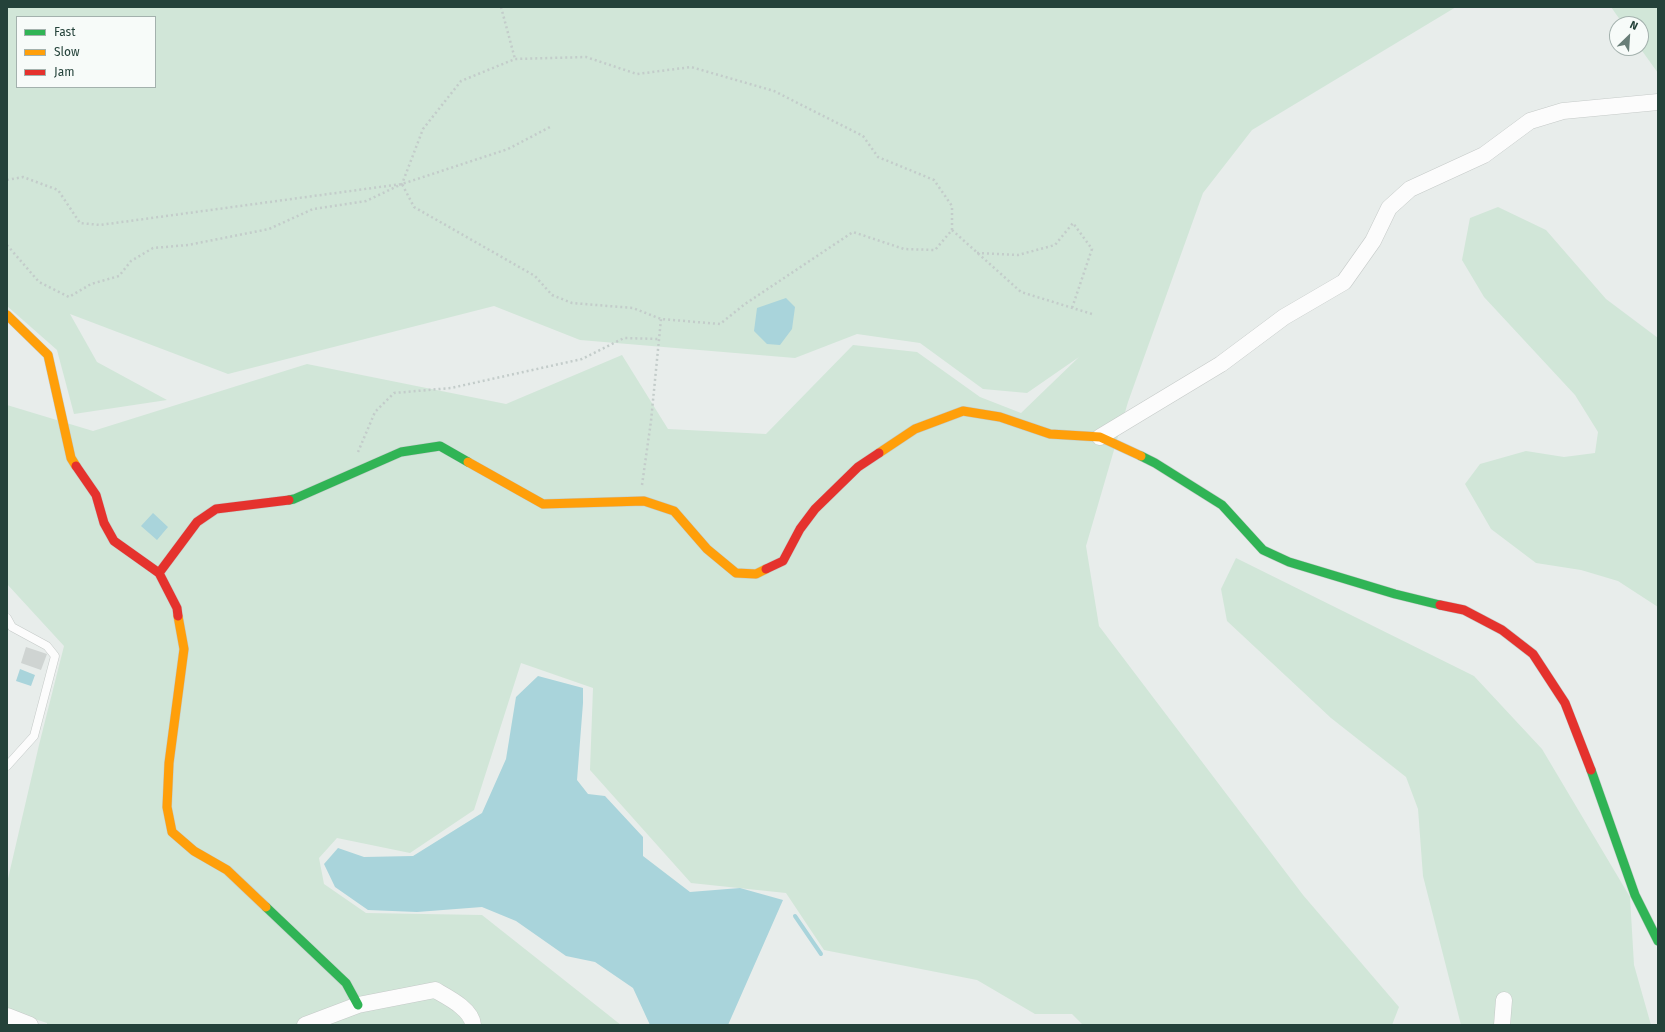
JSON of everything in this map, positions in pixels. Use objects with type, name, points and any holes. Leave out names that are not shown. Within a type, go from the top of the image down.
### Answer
[{"type":"street","points":[[1100,437],[1222,364],[1284,317],[1344,282],[1373,241],[1388,208],[1410,189],[1484,155],[1530,121],[1562,111],[1658,102]]},
{"type":"street","points":[[7,315],[48,355],[71,458],[96,495],[104,522],[114,541],[159,573],[177,608],[184,649],[169,762],[167,807],[172,832],[194,851],[227,870],[346,983],[358,1005]]},
{"type":"street","points":[[159,573],[197,522],[216,509],[294,499],[401,452],[440,446],[544,504],[644,500],[674,511],[707,549],[736,573],[756,574],[783,561],[800,529],[815,509],[858,467],[916,429],[963,410],[1000,417],[1050,434],[1100,437],[1155,463],[1222,505],[1263,550],[1289,562],[1395,594],[1464,610],[1502,630],[1533,654],[1565,703],[1614,829],[1635,895],[1658,941]]},
{"type":"street","points":[[304,1025],[358,1005],[434,990],[460,1005],[473,1021],[474,1025]]},
{"type":"street","points":[[1502,1025],[1504,1000]]},
{"type":"street","points":[[7,1016],[30,1025]]},
{"type":"lane","points":[[7,618],[12,626],[47,646],[54,656],[34,736],[7,766]]},
{"type":"path","points":[[501,7],[515,59]]},
{"type":"path","points":[[586,57],[637,74],[691,67],[774,91],[863,136],[878,157],[934,180],[952,206],[952,230],[935,250],[904,249],[853,232],[745,304],[720,324],[661,319],[633,308],[572,303],[552,295],[535,276],[414,207],[402,184],[423,129],[461,81],[515,59],[586,57]]},
{"type":"path","points":[[7,245],[39,282],[69,297],[91,284],[119,276],[131,261],[153,248],[188,245],[269,229],[313,209],[366,201],[402,184],[508,149],[550,127]]},
{"type":"path","points":[[7,180],[23,177],[58,190],[80,223],[100,225],[402,184]]},
{"type":"path","points":[[977,253],[1018,255],[1055,245],[1073,222],[1092,249],[1072,308]]},
{"type":"path","points":[[952,230],[1020,292],[1092,314]]},
{"type":"path","points":[[644,500],[642,488],[651,421],[661,319]]},
{"type":"path","points":[[354,473],[354,462],[375,412],[394,393],[451,388],[582,359],[624,338],[659,339]]},
{"type":"green space","points":[[7,7],[1456,7],[1252,130],[1203,193],[1128,402],[1086,546],[1099,626],[1303,895],[1399,1007],[1392,1025],[1083,1025],[1072,1014],[1035,1014],[977,980],[824,950],[786,893],[691,883],[590,770],[593,688],[521,663],[474,810],[410,853],[337,838],[319,858],[324,884],[366,913],[482,915],[621,1025],[47,1025],[47,1023],[7,1010],[7,883],[64,646],[7,584],[7,405],[93,431],[307,364],[506,404],[622,355],[668,429],[766,434],[853,345],[917,352],[980,397],[1021,413],[1079,357],[1027,393],[983,389],[920,343],[857,334],[795,358],[580,340],[494,306],[228,374],[70,314],[97,362],[167,400],[74,414],[57,350],[7,306]]},
{"type":"green space","points":[[1611,7],[1658,7],[1658,73],[1646,56],[1649,56],[1649,16],[1617,16]]},
{"type":"green space","points":[[1498,207],[1546,230],[1606,299],[1658,338],[1658,607],[1618,581],[1581,570],[1536,563],[1491,529],[1465,484],[1480,464],[1526,451],[1564,457],[1595,453],[1598,432],[1575,395],[1484,297],[1462,260],[1470,218]]},
{"type":"green space","points":[[1236,558],[1474,676],[1542,749],[1630,897],[1634,965],[1651,1025],[1461,1025],[1423,876],[1418,809],[1406,777],[1331,718],[1227,621],[1221,589]]},
{"type":"water","points":[[786,298],[795,307],[792,329],[780,345],[767,344],[754,331],[757,308]]},
{"type":"water","points":[[153,513],[168,527],[157,540],[141,526]]},
{"type":"water","points":[[20,669],[35,675],[31,686],[16,681]]},
{"type":"water","points":[[538,676],[583,688],[577,780],[588,794],[605,796],[643,837],[643,856],[690,892],[740,888],[783,900],[728,1025],[650,1025],[633,988],[595,962],[566,956],[516,921],[482,907],[417,912],[368,910],[335,887],[324,864],[338,848],[364,857],[413,856],[482,813],[506,759],[516,697]]},
{"type":"building","points":[[26,647],[47,654],[41,670],[21,663]]},
{"type":"waterway","points":[[795,916],[821,954]]},
{"type":"traffic: fast","points":[[289,500],[401,452],[440,446],[468,462]]},
{"type":"traffic: fast","points":[[1141,456],[1155,463],[1222,505],[1263,550],[1289,562],[1395,594],[1440,605]]},
{"type":"traffic: fast","points":[[1591,770],[1635,895],[1658,941]]},
{"type":"traffic: fast","points":[[266,907],[346,983],[358,1005]]},
{"type":"traffic: slow","points":[[7,315],[48,355],[71,458],[76,466]]},
{"type":"traffic: slow","points":[[879,453],[915,429],[963,411],[1000,417],[1050,434],[1100,437],[1141,456]]},
{"type":"traffic: slow","points":[[468,462],[543,504],[644,501],[674,511],[707,549],[736,573],[756,574],[766,569]]},
{"type":"traffic: slow","points":[[178,616],[184,649],[169,763],[167,807],[172,832],[194,851],[227,870],[266,907]]},
{"type":"traffic: jam","points":[[766,569],[783,561],[800,529],[815,509],[858,467],[879,453]]},
{"type":"traffic: jam","points":[[76,466],[96,495],[104,523],[114,541],[159,573],[177,608],[178,616]]},
{"type":"traffic: jam","points":[[159,573],[197,522],[216,509],[289,500]]},
{"type":"traffic: jam","points":[[1440,605],[1464,610],[1502,630],[1533,654],[1565,703],[1591,770]]}]
